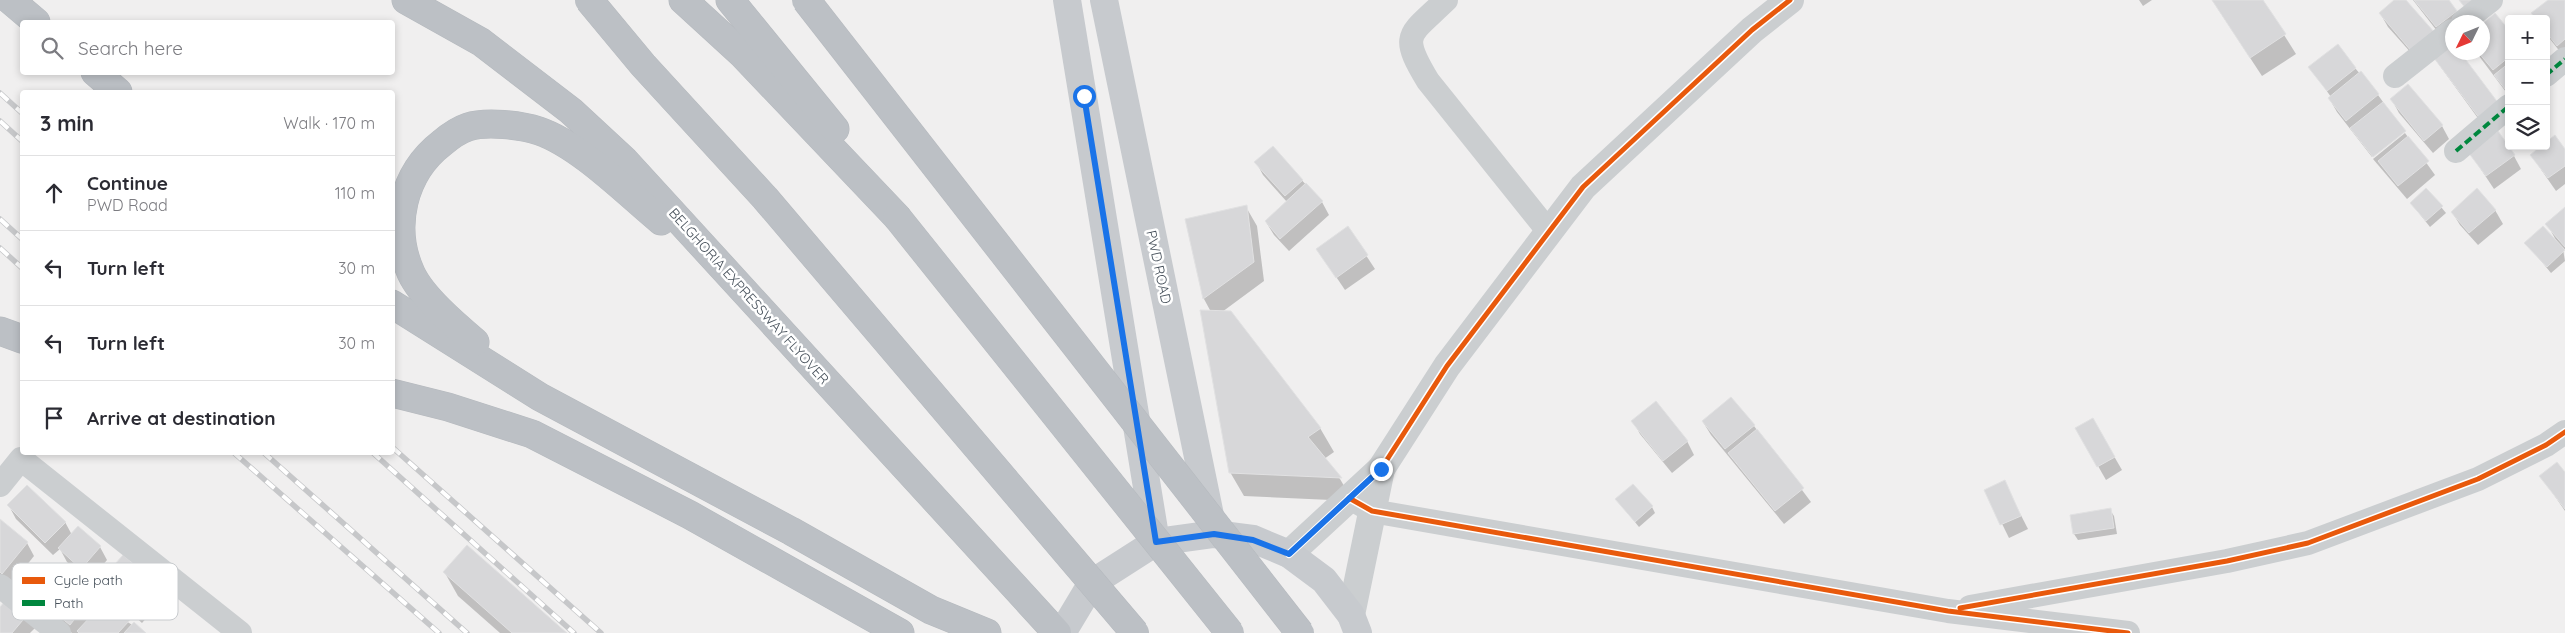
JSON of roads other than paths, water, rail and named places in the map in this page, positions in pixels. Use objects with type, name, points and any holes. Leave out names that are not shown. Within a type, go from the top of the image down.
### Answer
[{"type":"highway","points":[[10,0],[34,20]]},
{"type":"highway","name":"BELGHORIA EXPRESSWAY FLYOVER","points":[[406,0],[481,42],[571,111],[625,161],[1057,633]]},
{"type":"highway","points":[[589,0],[643,65],[765,198],[1134,633]]},
{"type":"highway","points":[[683,0],[742,54],[897,217]]},
{"type":"highway","points":[[730,0],[838,133],[897,217],[1230,633]]},
{"type":"highway","points":[[806,0],[1300,633]]},
{"type":"highway","points":[[98,75],[116,90]]},
{"type":"highway","points":[[540,396],[472,339],[421,290],[405,255],[401,236],[401,217],[411,180],[421,163],[450,136],[468,127],[505,125],[539,131],[558,139],[592,164],[732,279]]},
{"type":"highway","points":[[395,306],[540,396],[783,527],[931,610],[987,633]]},
{"type":"highway","points":[[0,331],[20,338]]},
{"type":"highway","points":[[395,394],[494,420],[547,441],[690,515],[900,633]]},
{"type":"main road","points":[[1067,0],[1156,542]]},
{"type":"main road","name":"PWD ROAD","points":[[1104,0],[1214,534]]},
{"type":"main road","points":[[1062,633],[1092,583],[1156,542],[1214,534],[1253,540],[1289,554],[1324,580],[1355,624]]},
{"type":"street","points":[[1446,0],[1414,32],[1409,43],[1412,55],[1428,81],[1549,232]]},
{"type":"street","points":[[1289,554],[1381,469],[1447,366],[1583,187],[1752,30],[1790,0]]},
{"type":"street","points":[[2472,15],[2491,0]]},
{"type":"street","points":[[2395,76],[2445,37]]},
{"type":"street","points":[[2550,72],[2565,59]]},
{"type":"street","points":[[2456,151],[2505,109]]},
{"type":"street","points":[[1948,611],[2227,561],[2308,543],[2478,479],[2546,445],[2565,432]]},
{"type":"street","points":[[0,485],[24,456],[155,563]]},
{"type":"street","points":[[1355,624],[1372,511],[1381,469]]},
{"type":"street","points":[[1349,498],[1372,511],[1948,611],[2128,633]]},
{"type":"street","points":[[178,582],[240,633]]},
{"type":"street","points":[[0,586],[12,596]]},
{"type":"street","points":[[43,620],[59,633]]},
{"type":"railway","points":[[0,93],[20,111]]},
{"type":"railway","points":[[0,121],[20,139]]},
{"type":"railway","points":[[0,219],[20,237]]},
{"type":"railway","points":[[0,248],[20,266]]},
{"type":"railway","points":[[395,450],[601,633]]},
{"type":"railway","points":[[236,455],[439,633]]},
{"type":"railway","points":[[266,455],[467,633]]},
{"type":"railway","points":[[375,455],[574,633]]}]
